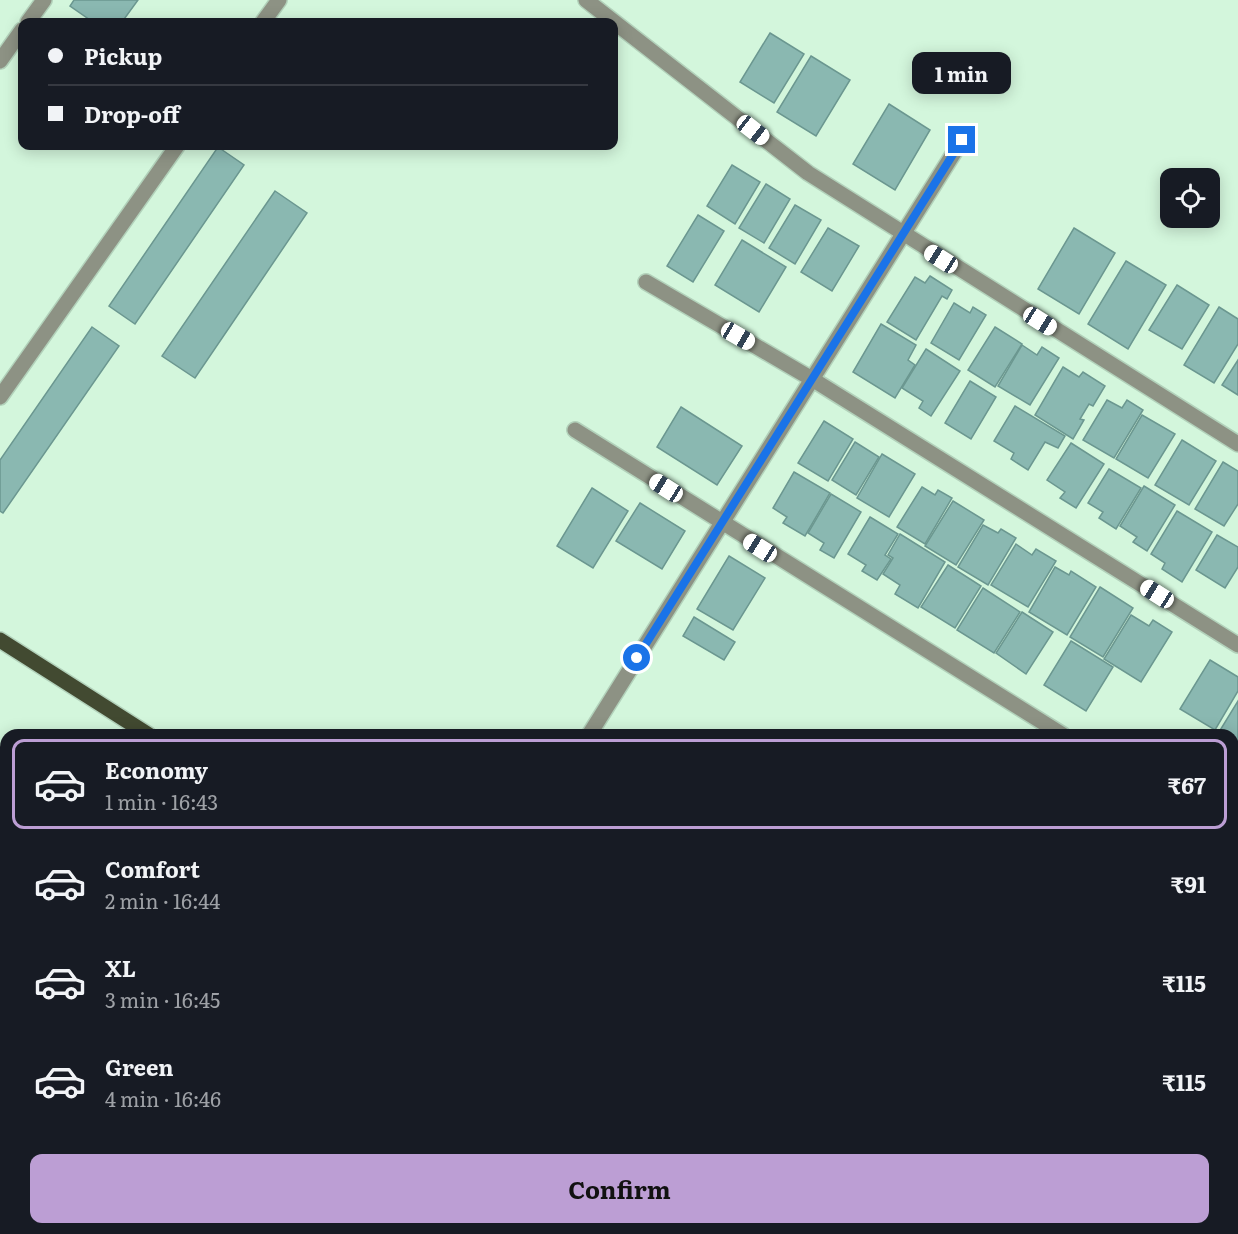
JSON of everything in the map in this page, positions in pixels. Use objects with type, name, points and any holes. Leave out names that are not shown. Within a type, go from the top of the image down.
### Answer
[{"type":"main road","points":[[0,640],[140,729]]},
{"type":"street","points":[[31,18],[44,0]]},
{"type":"street","points":[[266,18],[279,0]]},
{"type":"street","points":[[586,0],[609,18]]},
{"type":"street","points":[[618,25],[808,173],[1238,444]]},
{"type":"street","points":[[0,61],[18,36]]},
{"type":"street","points":[[593,729],[720,522],[962,140]]},
{"type":"street","points":[[0,397],[174,150]]},
{"type":"street","points":[[646,282],[812,379],[1238,645]]},
{"type":"street","points":[[575,430],[1053,729]]},
{"type":"building","points":[[74,0],[138,0],[125,18],[87,18],[70,6]]},
{"type":"building","points":[[770,33],[804,54],[774,103],[740,82]]},
{"type":"building","points":[[811,56],[850,80],[816,136],[777,112]]},
{"type":"building","points":[[889,104],[930,130],[895,190],[853,164]]},
{"type":"building","points":[[216,150],[222,150],[244,165],[135,324],[109,306]]},
{"type":"building","points":[[732,165],[760,182],[735,224],[707,206]]},
{"type":"building","points":[[766,184],[790,199],[764,243],[739,228]]},
{"type":"building","points":[[275,191],[307,213],[195,378],[162,356]]},
{"type":"building","points":[[795,205],[821,220],[795,264],[769,248]]},
{"type":"building","points":[[698,215],[724,231],[693,282],[667,266]]},
{"type":"building","points":[[828,228],[859,246],[832,291],[801,272]]},
{"type":"building","points":[[1074,228],[1115,253],[1079,314],[1038,289]]},
{"type":"building","points":[[742,240],[786,267],[759,312],[715,285]]},
{"type":"building","points":[[1126,261],[1166,285],[1128,349],[1088,324]]},
{"type":"building","points":[[930,276],[952,290],[947,299],[942,296],[916,340],[887,322],[915,277],[925,283]]},
{"type":"building","points":[[1177,285],[1209,305],[1182,349],[1149,330]]},
{"type":"building","points":[[954,303],[970,313],[973,307],[986,315],[959,360],[931,343]]},
{"type":"building","points":[[1219,307],[1238,319],[1238,344],[1214,383],[1184,365]]},
{"type":"building","points":[[881,324],[916,345],[908,360],[915,365],[895,398],[853,372]]},
{"type":"building","points":[[92,327],[119,346],[3,513],[0,511],[0,460]]},
{"type":"building","points":[[995,327],[1022,344],[995,387],[968,370]]},
{"type":"building","points":[[1022,345],[1037,355],[1042,347],[1059,358],[1030,405],[998,386]]},
{"type":"building","points":[[926,349],[960,371],[931,416],[919,408],[923,401],[902,388]]},
{"type":"building","points":[[1238,360],[1238,395],[1222,385]]},
{"type":"building","points":[[1063,367],[1079,377],[1083,372],[1105,386],[1093,406],[1089,404],[1080,419],[1084,420],[1073,439],[1035,415]]},
{"type":"building","points":[[970,381],[996,397],[971,439],[945,423]]},
{"type":"building","points":[[1107,400],[1122,408],[1127,400],[1143,410],[1114,458],[1083,440]]},
{"type":"building","points":[[1015,406],[1065,436],[1058,448],[1045,442],[1028,470],[1011,459],[1014,453],[994,441]]},
{"type":"building","points":[[681,407],[742,446],[717,485],[657,447]]},
{"type":"building","points":[[1142,415],[1175,434],[1148,478],[1116,459]]},
{"type":"building","points":[[824,421],[853,439],[828,481],[798,463]]},
{"type":"building","points":[[1182,440],[1216,461],[1189,505],[1155,485]]},
{"type":"building","points":[[855,442],[879,457],[856,495],[832,480]]},
{"type":"building","points":[[1071,443],[1104,464],[1076,508],[1060,498],[1065,492],[1047,480]]},
{"type":"building","points":[[882,454],[915,474],[889,517],[857,498]]},
{"type":"building","points":[[1223,462],[1238,471],[1238,504],[1224,526],[1195,509]]},
{"type":"building","points":[[1109,469],[1141,488],[1116,529],[1099,518],[1103,512],[1088,503]]},
{"type":"building","points":[[794,472],[830,493],[805,536],[783,523],[787,517],[773,508]]},
{"type":"building","points":[[1144,486],[1175,505],[1147,551],[1133,542],[1137,537],[1120,526]]},
{"type":"building","points":[[922,487],[935,495],[938,490],[952,498],[925,544],[897,527]]},
{"type":"building","points":[[592,488],[628,511],[593,568],[557,546]]},
{"type":"building","points":[[831,494],[861,512],[834,558],[820,550],[824,543],[808,533]]},
{"type":"building","points":[[953,501],[984,520],[956,565],[925,546]]},
{"type":"building","points":[[640,503],[685,531],[662,569],[616,541]]},
{"type":"building","points":[[1177,511],[1212,532],[1182,582],[1162,569],[1165,563],[1151,554]]},
{"type":"building","points":[[870,517],[898,534],[885,555],[891,559],[877,580],[862,571],[866,565],[848,554]]},
{"type":"building","points":[[983,525],[998,533],[1001,529],[1016,538],[988,585],[958,567]]},
{"type":"building","points":[[900,534],[945,562],[918,608],[895,594],[900,585],[883,574],[893,558],[888,555]]},
{"type":"building","points":[[1217,535],[1238,547],[1238,567],[1225,588],[1196,570]]},
{"type":"building","points":[[1016,544],[1032,555],[1036,549],[1056,561],[1028,607],[991,585]]},
{"type":"building","points":[[729,556],[765,578],[733,630],[697,609]]},
{"type":"building","points":[[948,565],[981,586],[955,628],[921,607]]},
{"type":"building","points":[[1055,567],[1069,575],[1071,571],[1096,587],[1067,635],[1029,612]]},
{"type":"building","points":[[1100,587],[1133,608],[1103,657],[1070,637]]},
{"type":"building","points":[[983,588],[1020,612],[994,653],[957,630]]},
{"type":"building","points":[[1022,612],[1053,632],[1026,674],[996,653]]},
{"type":"building","points":[[1131,615],[1149,626],[1153,620],[1172,632],[1141,682],[1104,659]]},
{"type":"building","points":[[694,617],[735,642],[724,660],[683,636]]},
{"type":"building","points":[[1071,641],[1113,667],[1086,711],[1044,685]]},
{"type":"building","points":[[1210,660],[1238,677],[1238,691],[1216,729],[1180,709]]},
{"type":"building","points":[[1238,701],[1238,729],[1221,729]]},
{"type":"route","points":[[637,658],[720,522],[962,140]]}]
